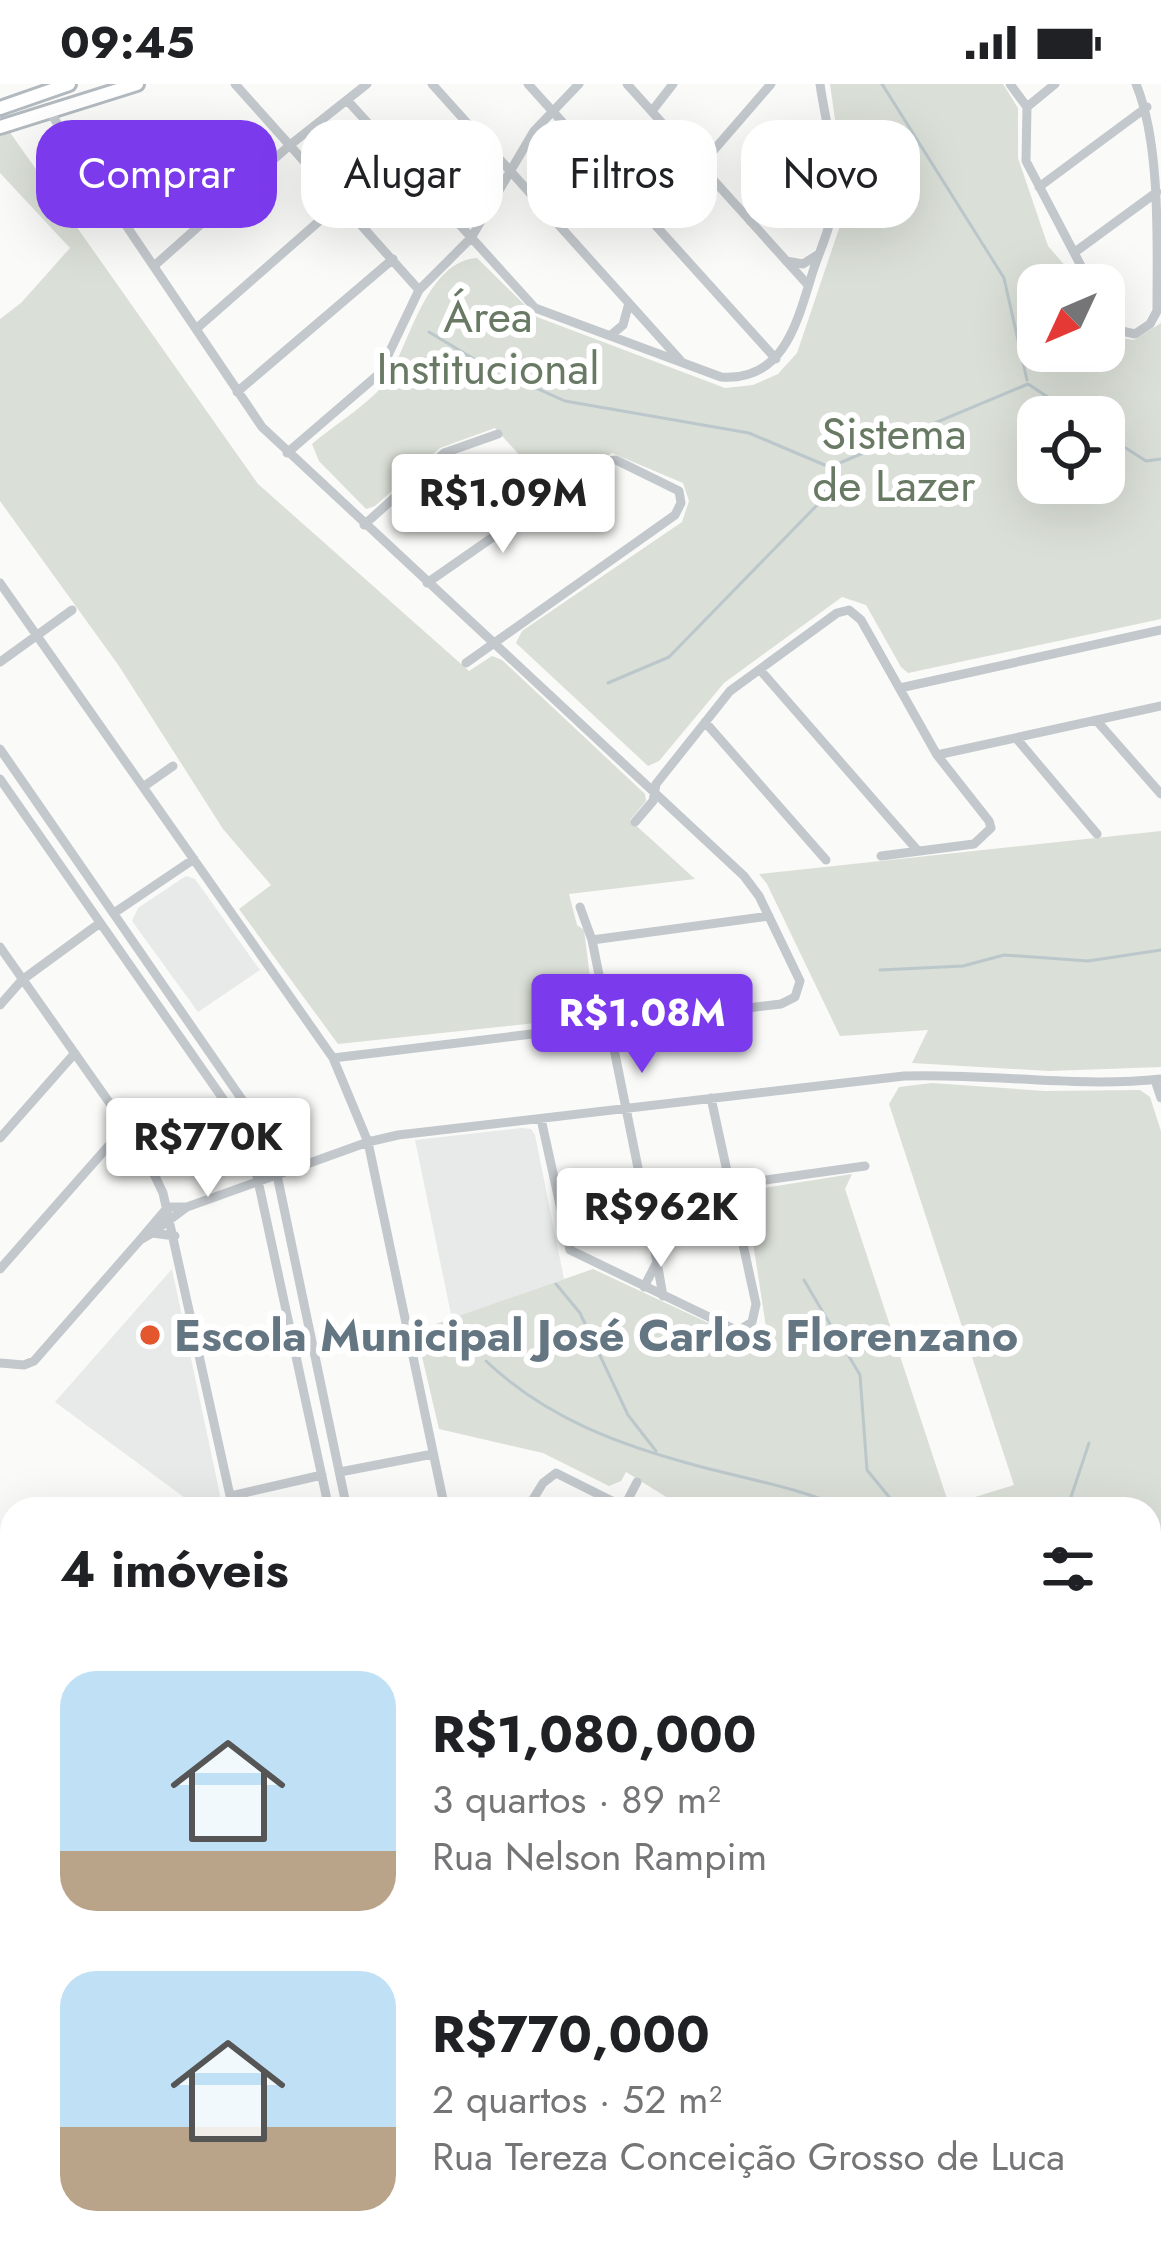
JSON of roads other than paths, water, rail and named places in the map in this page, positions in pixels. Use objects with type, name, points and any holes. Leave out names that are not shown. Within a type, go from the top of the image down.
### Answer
[{"type":"main road","points":[[0,108],[70,84]]},
{"type":"main road","points":[[0,127],[137,84]]},
{"type":"street","points":[[154,266],[264,167],[367,84]]},
{"type":"street","points":[[432,84],[464,120]]},
{"type":"street","points":[[528,84],[776,359]]},
{"type":"street","points":[[503,185],[535,131],[579,84]]},
{"type":"street","points":[[627,84],[660,120]]},
{"type":"street","points":[[652,111],[674,84]]},
{"type":"street","points":[[717,146],[771,84]]},
{"type":"street","points":[[820,84],[825,120]]},
{"type":"street","points":[[1010,84],[1027,107],[1026,161],[1081,264]]},
{"type":"street","points":[[1027,107],[1055,84]]},
{"type":"street","points":[[1125,332],[1135,334],[1150,324],[1156,311],[1157,191],[1148,106],[1136,84]]},
{"type":"street","points":[[238,87],[301,158]]},
{"type":"street","points":[[347,100],[535,308],[721,376],[754,374],[776,359],[790,338],[827,228]]},
{"type":"street","points":[[1039,187],[1148,106]]},
{"type":"street","points":[[49,111],[237,392],[287,454],[753,885],[798,973],[800,988],[781,1004],[333,1058]]},
{"type":"street","points":[[503,158],[522,154]]},
{"type":"street","points":[[503,163],[527,190]]},
{"type":"street","points":[[717,185],[741,211]]},
{"type":"street","points":[[503,191],[513,187],[527,190]]},
{"type":"street","points":[[1075,252],[1157,191]]},
{"type":"street","points":[[196,329],[311,228]]},
{"type":"street","points":[[364,228],[419,290]]},
{"type":"street","points":[[287,454],[379,374],[419,290],[477,228]]},
{"type":"street","points":[[561,228],[681,362]]},
{"type":"street","points":[[756,228],[808,286]]},
{"type":"street","points":[[786,261],[803,264],[819,254]]},
{"type":"street","points":[[237,392],[393,260]]},
{"type":"street","points":[[610,336],[627,319],[629,303]]},
{"type":"street","points":[[364,525],[445,452],[498,434]]},
{"type":"street","points":[[427,583],[601,462],[616,460],[679,491],[681,503],[675,515],[466,663]]},
{"type":"street","points":[[0,583],[333,1058],[368,1142],[442,1497]]},
{"type":"street","points":[[0,662],[72,610]]},
{"type":"street","points":[[635,822],[653,802],[656,784],[730,691],[837,613],[849,610],[862,620],[938,755],[989,821],[987,836],[974,844],[881,856]]},
{"type":"street","points":[[900,688],[1161,630]]},
{"type":"street","points":[[761,671],[918,851]]},
{"type":"street","points":[[938,755],[1161,706]]},
{"type":"street","points":[[1096,720],[1161,794]]},
{"type":"street","points":[[705,722],[826,860]]},
{"type":"street","points":[[1016,738],[1097,835]]},
{"type":"street","points":[[0,749],[243,1101],[277,1175],[345,1497]]},
{"type":"street","points":[[143,787],[172,766]]},
{"type":"street","points":[[0,779],[228,1106],[261,1181],[327,1497]]},
{"type":"street","points":[[115,913],[194,860]]},
{"type":"street","points":[[580,907],[592,940],[663,1296]]},
{"type":"street","points":[[592,940],[769,916]]},
{"type":"street","points":[[0,1005],[22,980],[100,922]]},
{"type":"street","points":[[0,947],[152,1168],[172,1220],[231,1496],[322,1475]]},
{"type":"street","points":[[0,1138],[75,1053]]},
{"type":"street","points":[[0,1363],[34,1361],[168,1207],[187,1207],[368,1142],[904,1076],[1078,1082],[1158,1079],[1161,1098]]},
{"type":"street","points":[[541,1119],[570,1250],[732,1329],[743,1330],[752,1322],[756,1304],[711,1099]]},
{"type":"street","points":[[0,1269],[126,1126]]},
{"type":"street","points":[[730,1185],[865,1166]]},
{"type":"street","points":[[140,1240],[187,1207]]},
{"type":"street","points":[[152,1233],[175,1236]]},
{"type":"street","points":[[644,1287],[657,1262]]},
{"type":"street","points":[[340,1472],[433,1454]]},
{"type":"street","points":[[534,1497],[556,1473],[602,1497]]},
{"type":"street","points":[[629,1497],[637,1482]]},
{"type":"waterway","points":[[882,84],[1004,278],[1027,380]]},
{"type":"waterway","points":[[429,332],[484,365],[565,401],[749,433],[827,466]]},
{"type":"waterway","points":[[608,683],[669,657],[821,501],[830,467],[1028,384],[1046,396]]},
{"type":"waterway","points":[[1125,448],[1146,461],[1161,459]]},
{"type":"waterway","points":[[880,970],[963,966],[1004,955],[1088,961],[1161,950]]},
{"type":"waterway","points":[[804,1280],[860,1375],[867,1470],[889,1497]]},
{"type":"waterway","points":[[556,1284],[580,1313],[628,1415],[656,1451]]},
{"type":"waterway","points":[[486,1361],[534,1399],[615,1440],[814,1497]]},
{"type":"waterway","points":[[1071,1497],[1089,1443]]},
{"type":"place","name":"Escola Municipal José Carlos Florenzano","points":[[150,1335]]},
{"type":"park label","name":"Área Institucional","points":[[488,342]]},
{"type":"park label","name":"Sistema de Lazer","points":[[894,459]]}]
